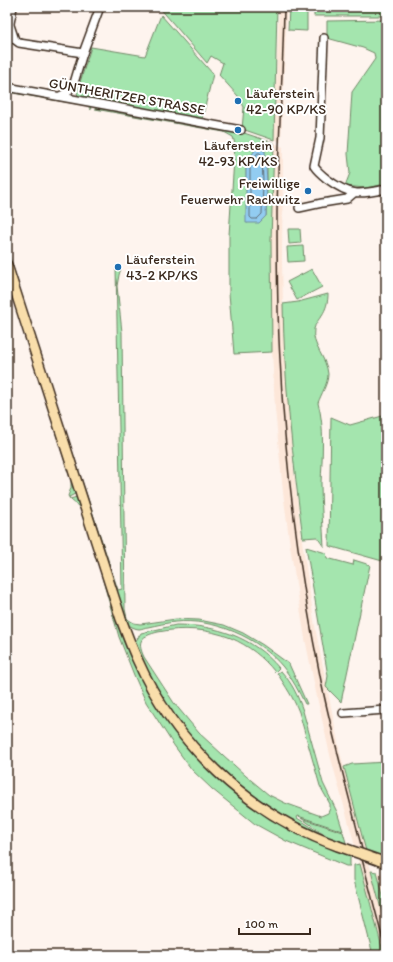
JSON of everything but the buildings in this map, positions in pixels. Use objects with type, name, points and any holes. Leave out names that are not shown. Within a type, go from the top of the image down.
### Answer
[{"type":"main road","points":[[7,265],[127,636],[142,670],[160,702],[172,721],[205,760],[228,781],[272,814],[309,834],[382,862]]},
{"type":"street","points":[[10,23],[13,7]]},
{"type":"street","points":[[60,96],[72,88],[100,7]]},
{"type":"street","points":[[7,16],[15,40],[19,43],[83,53]]},
{"type":"street","points":[[324,38],[320,138],[314,166],[319,173],[337,186],[347,191],[354,193],[368,193],[386,189]]},
{"type":"street","name":"GÜNTHERITZER STRASSE","points":[[7,87],[241,130]]},
{"type":"street","points":[[299,208],[347,199],[354,193]]},
{"type":"street","points":[[343,713],[386,710]]},
{"type":"shaded area","points":[[279,7],[287,7],[281,142],[274,139]]},
{"type":"shaded area","points":[[274,143],[283,147],[282,261],[284,348],[292,454],[301,534],[315,627],[340,752],[386,928],[386,955],[384,955],[330,755],[305,639],[290,546],[275,409],[272,350],[271,240]]},
{"type":"shaded area","points":[[377,872],[386,875],[386,908]]},
{"type":"green space","points":[[159,7],[277,7],[274,140],[242,129],[244,107],[238,96],[219,75],[223,63],[211,56],[207,63]]},
{"type":"green space","points":[[289,7],[307,7],[307,31],[288,30]]},
{"type":"green space","points":[[314,7],[386,7],[386,16],[314,16]]},
{"type":"green space","points":[[161,15],[213,74],[202,119],[78,97],[77,92],[91,47],[145,56]]},
{"type":"green space","points":[[386,20],[386,184],[365,188],[345,186],[350,173],[348,154],[352,92],[375,59],[374,53],[363,48],[327,38],[327,21]]},
{"type":"green space","points":[[7,89],[90,104],[91,110],[88,106],[7,92]]},
{"type":"green space","points":[[96,106],[241,132],[274,143],[271,240],[272,352],[234,354],[229,293],[229,235],[235,144],[233,137],[224,132],[95,109]],"holes":[[[251,156],[267,167],[266,216],[247,223],[246,157]]]},
{"type":"green space","points":[[288,229],[300,229],[301,243],[289,244]]},
{"type":"green space","points":[[303,246],[304,261],[288,262],[287,247]]},
{"type":"green space","points":[[7,248],[118,590],[122,589],[116,268],[121,268],[117,286],[122,332],[125,609],[127,618],[134,623],[140,624],[176,619],[199,620],[224,625],[243,633],[263,645],[289,664],[307,704],[305,704],[286,671],[273,656],[248,639],[234,632],[205,623],[190,622],[172,622],[139,629],[127,625],[7,257]]},
{"type":"green space","points":[[312,269],[322,287],[297,300],[287,282]]},
{"type":"green space","points":[[328,294],[326,308],[314,329],[315,341],[325,362],[328,374],[326,385],[318,403],[322,422],[321,491],[324,547],[317,537],[303,538],[290,421],[285,362],[283,304],[298,302]]},
{"type":"green space","points":[[36,371],[77,491],[69,497],[70,499],[68,496],[71,488],[71,481]]},
{"type":"green space","points":[[386,415],[386,562],[329,546],[331,417],[350,425]]},
{"type":"green space","points":[[79,497],[153,696],[251,803],[336,842],[301,818],[343,832],[350,857],[350,866],[346,866],[286,841],[255,824],[212,789],[192,770],[146,702],[119,637],[81,510],[70,499]]},
{"type":"green space","points":[[306,547],[326,553],[327,558],[353,565],[354,560],[370,565],[341,702],[326,687],[328,676]]},
{"type":"green space","points":[[176,625],[205,627],[233,635],[258,648],[279,668],[275,672],[266,661],[238,641],[222,635],[204,631],[186,629],[167,630],[144,637],[141,643],[144,657],[174,703],[199,733],[269,795],[285,803],[321,816],[328,813],[330,804],[320,786],[299,712],[292,697],[277,673],[281,671],[288,680],[301,705],[323,783],[337,812],[343,831],[298,816],[297,818],[332,840],[331,842],[263,806],[215,767],[166,707],[134,644],[141,633]]},
{"type":"green space","points":[[386,762],[386,857],[366,851],[344,767],[352,764]]},
{"type":"green space","points":[[360,864],[384,955],[373,955],[354,880],[354,865]]},
{"type":"green space","points":[[371,871],[377,872],[386,908],[386,928]]},
{"type":"water","points":[[257,147],[265,151],[267,182],[266,216],[259,223],[246,223],[246,157],[251,156]]},
{"type":"railway","points":[[284,7],[277,213],[278,304],[282,400],[300,564],[314,645],[322,686],[363,853]]},
{"type":"railway","points":[[362,859],[386,952]]},
{"type":"place","name":"Läuferstein 42-90 KP/KS","points":[[238,101]]},
{"type":"place","name":"Läuferstein 42-93 KP/KS","points":[[238,130]]},
{"type":"place","name":"Freiwillige Feuerwehr Rackwitz","points":[[308,191]]},
{"type":"place","name":"Läuferstein 43-2 KP/KS","points":[[118,267]]}]
